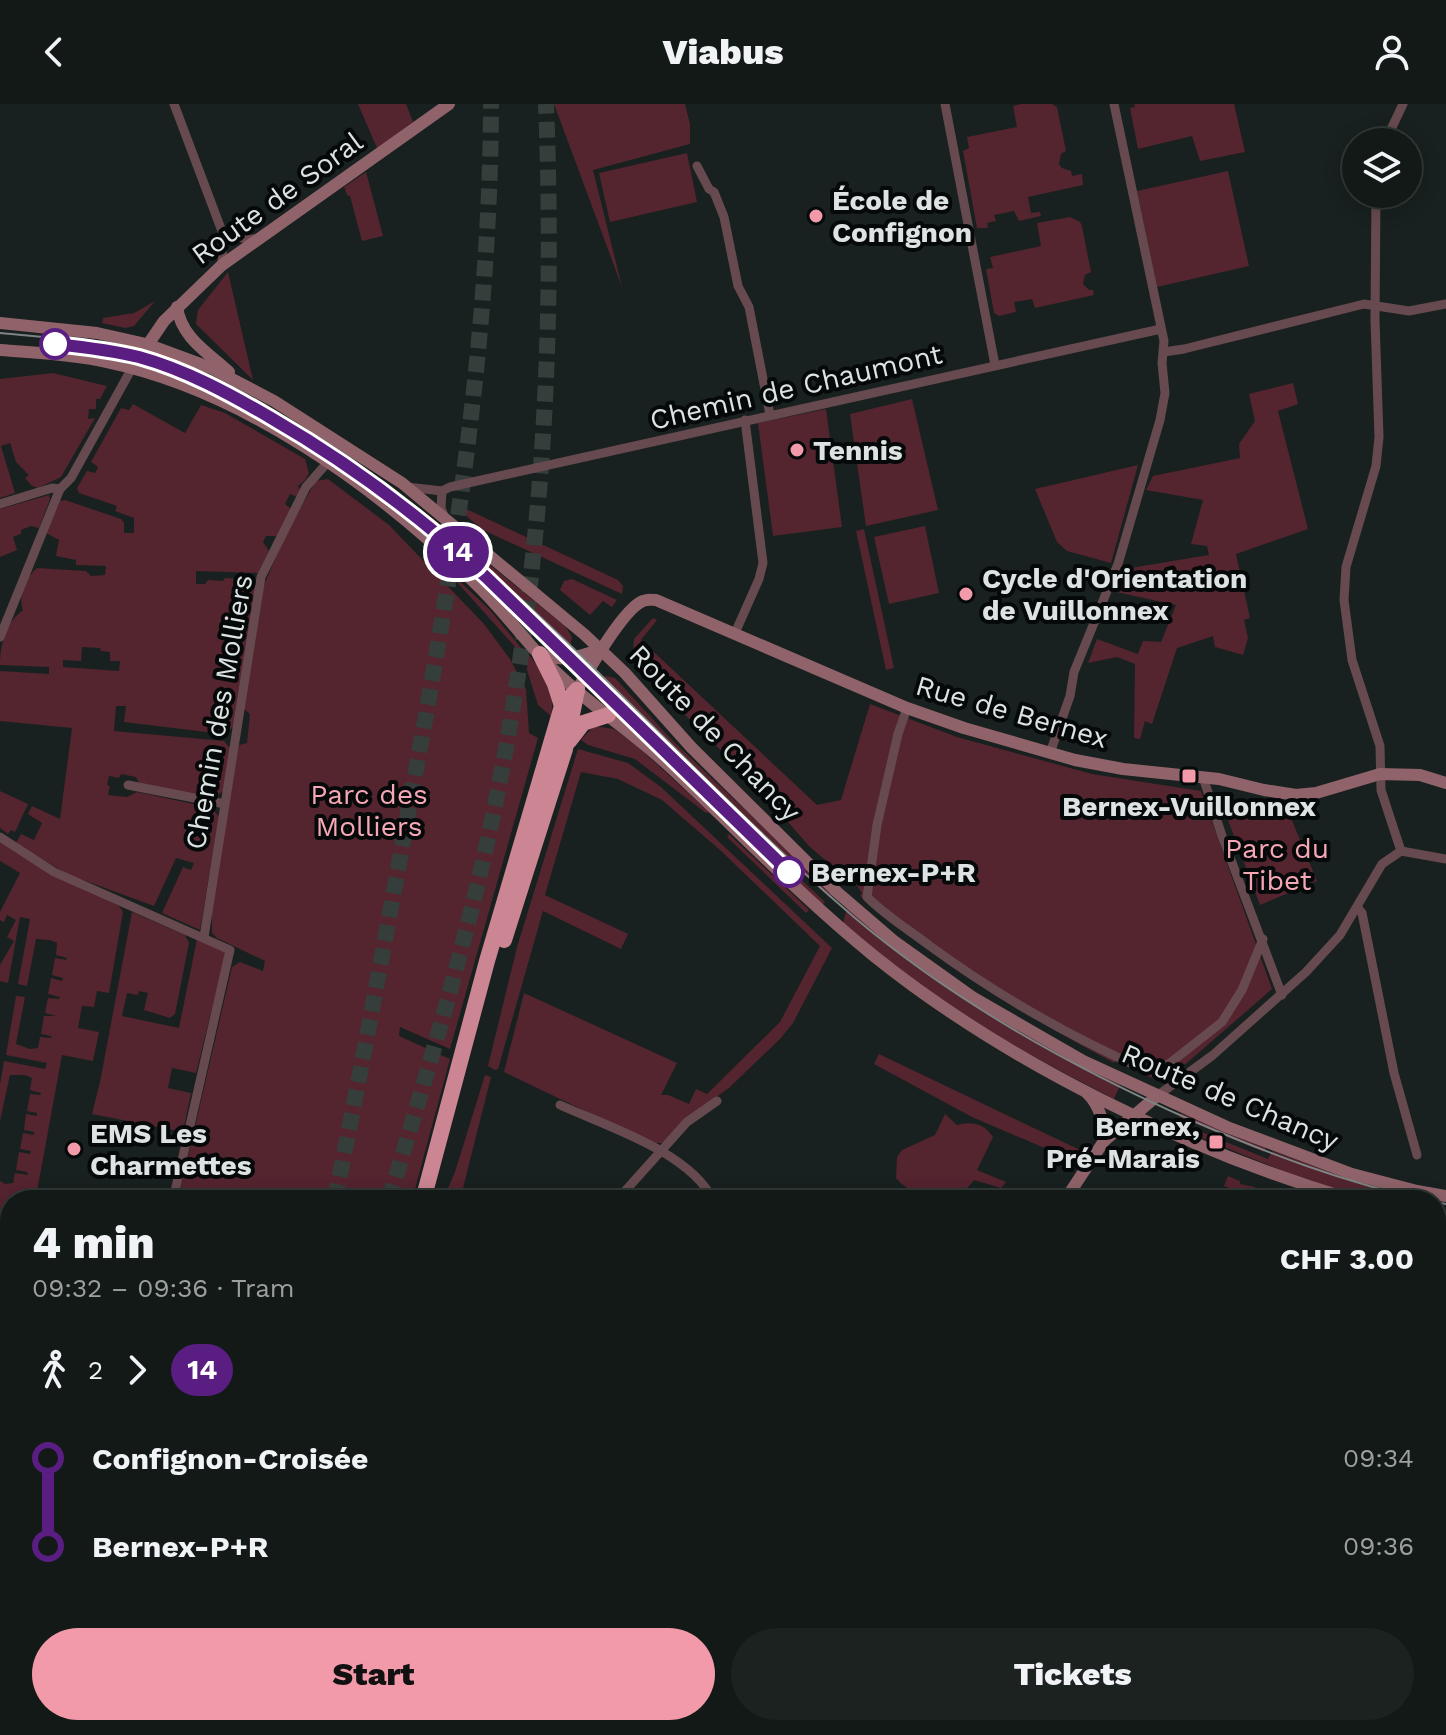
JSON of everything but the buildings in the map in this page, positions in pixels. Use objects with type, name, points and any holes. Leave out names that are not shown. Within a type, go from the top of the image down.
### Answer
[{"type":"highway","points":[[540,654],[562,706]]},
{"type":"highway","points":[[426,1190],[487,961],[562,706],[577,690]]},
{"type":"highway","points":[[436,1190],[499,957],[565,749],[577,690]]},
{"type":"highway","points":[[565,749],[583,723],[608,715]]},
{"type":"main road","name":"Route de Soral","points":[[132,368],[146,344],[177,307],[222,265],[449,104]]},
{"type":"main road","points":[[177,307],[179,323],[186,332],[240,382]]},
{"type":"main road","name":"Route de Chancy","points":[[0,323],[97,333],[146,344],[198,362],[240,382],[328,434],[407,487],[601,649],[691,747],[845,900],[895,942],[972,997],[1037,1036],[1227,1127],[1324,1164],[1418,1190]]},
{"type":"main road","name":"Route de Chancy","points":[[0,350],[82,358],[132,368],[245,413],[327,463],[441,551],[490,598],[555,672],[670,766],[822,912],[878,959],[962,1020],[1082,1088],[1243,1161],[1325,1190]]},
{"type":"main road","name":"Rue de Bernex","points":[[601,649],[633,608],[648,599],[667,603],[907,708],[1050,753],[1111,767],[1203,777],[1296,795],[1316,793],[1380,774],[1420,775],[1446,783]]},
{"type":"main road","points":[[540,654],[571,659],[601,649]]},
{"type":"main road","points":[[577,690],[601,649]]},
{"type":"main road","points":[[1082,1088],[1095,1102],[1102,1116],[1104,1141]]},
{"type":"main road","points":[[1071,1190],[1104,1141],[1157,1096]]},
{"type":"street","points":[[174,104],[223,234],[222,265]]},
{"type":"street","points":[[945,104],[995,365]]},
{"type":"street","points":[[1050,753],[1070,696],[1074,672],[1118,564],[1142,486],[1165,393],[1161,329],[1114,104]]},
{"type":"street","points":[[1392,128],[1403,104]]},
{"type":"street","points":[[697,166],[709,189],[714,192],[724,217],[738,286],[749,307],[770,415]]},
{"type":"street","points":[[1376,208],[1379,437],[1376,466],[1349,552],[1344,589],[1352,660],[1380,746],[1381,790],[1401,851]]},
{"type":"street","points":[[223,234],[258,239]]},
{"type":"street","points":[[1164,352],[1354,306],[1409,311],[1446,304]]},
{"type":"street","name":"Chemin de Chaumont","points":[[407,487],[442,491],[745,420],[1161,329]]},
{"type":"street","points":[[0,637],[60,489],[71,478],[132,368]]},
{"type":"street","points":[[735,633],[763,563],[745,420]]},
{"type":"street","name":"Chemin des Molliers","points":[[204,937],[261,577],[306,487],[327,463]]},
{"type":"street","points":[[0,504],[52,488],[60,489]]},
{"type":"street","points":[[442,491],[441,508],[447,522]]},
{"type":"street","points":[[907,708],[877,825],[867,897],[895,921],[996,991],[1079,1039],[1152,1071],[1170,1063],[1222,1022],[1242,990],[1263,939]]},
{"type":"street","points":[[1203,777],[1282,995]]},
{"type":"street","points":[[128,785],[225,804]]},
{"type":"street","points":[[0,837],[54,872],[230,950],[175,1190]]},
{"type":"street","points":[[1157,1096],[1197,1068],[1320,958],[1347,924],[1382,864],[1401,851],[1446,859]]},
{"type":"street","points":[[1357,907],[1362,913],[1394,1073],[1417,1155]]},
{"type":"street","points":[[1347,924],[1367,940]]},
{"type":"street","points":[[626,1190],[687,1122],[717,1101]]},
{"type":"street","points":[[560,1105],[661,1152],[700,1179],[707,1190]]},
{"type":"green space","points":[[358,104],[406,104],[413,122],[377,148]]},
{"type":"green space","points":[[554,104],[685,104],[690,124],[690,144],[593,170],[622,287]]},
{"type":"green space","points":[[1052,104],[1057,107],[1066,151],[1061,154],[1059,164],[1071,171],[1072,176],[1082,174],[1083,185],[1028,197],[1031,213],[1040,212],[1041,216],[1019,221],[1014,211],[994,215],[996,221],[987,223],[988,228],[977,228],[963,151],[969,148],[967,137],[1017,127],[1013,106]]},
{"type":"green space","points":[[1134,104],[1234,104],[1245,152],[1200,161],[1192,136],[1138,149],[1130,108],[1135,107]]},
{"type":"green space","points":[[687,153],[697,202],[610,222],[599,173]]},
{"type":"green space","points":[[1228,171],[1249,266],[1157,287],[1137,191]]},
{"type":"green space","points":[[366,172],[383,236],[362,241],[350,196],[344,187]]},
{"type":"green space","points":[[1070,217],[1082,226],[1091,272],[1085,275],[1083,284],[1093,290],[1094,295],[1035,308],[1032,299],[1014,302],[1016,312],[999,316],[994,313],[986,269],[993,268],[990,257],[1041,246],[1037,223]]},
{"type":"green space","points":[[228,272],[253,380],[196,324],[198,310]]},
{"type":"green space","points":[[155,301],[134,326],[125,328],[102,323],[103,318],[134,313]]},
{"type":"green space","points":[[53,373],[107,386],[100,399],[96,399],[96,409],[89,409],[88,419],[95,418],[61,477],[38,488],[25,478],[29,475],[16,462],[10,443],[1,446],[15,493],[0,498],[0,379]]},
{"type":"green space","points":[[1293,383],[1298,404],[1278,411],[1308,529],[1236,554],[1250,618],[1244,620],[1248,638],[1243,655],[1215,647],[1213,636],[1177,648],[1152,724],[1145,721],[1140,739],[1134,738],[1135,664],[1117,657],[1088,663],[1097,639],[1138,654],[1143,641],[1161,642],[1176,605],[1116,592],[1125,569],[1209,555],[1207,546],[1191,544],[1203,500],[1146,490],[1153,476],[1240,458],[1239,444],[1255,421],[1249,394]]},
{"type":"green space","points":[[912,399],[938,510],[866,526],[850,414]]},
{"type":"green space","points":[[133,404],[185,433],[201,405],[225,413],[305,459],[309,473],[298,486],[297,497],[290,494],[285,504],[291,509],[277,536],[266,536],[263,542],[269,551],[258,573],[196,571],[196,584],[205,584],[208,580],[223,581],[225,578],[253,579],[256,583],[233,727],[223,734],[124,722],[126,706],[116,706],[114,731],[224,741],[230,748],[223,791],[214,798],[139,783],[136,777],[121,774],[119,778],[109,776],[107,785],[110,786],[108,795],[127,797],[137,792],[212,808],[219,817],[200,930],[162,913],[183,867],[191,870],[194,863],[176,858],[154,906],[67,874],[16,843],[21,834],[34,840],[42,823],[28,814],[32,806],[60,819],[72,728],[0,721],[0,671],[49,674],[49,667],[0,665],[3,642],[8,627],[23,610],[21,599],[24,588],[37,568],[86,571],[91,576],[105,575],[106,566],[76,565],[76,560],[56,556],[59,540],[46,533],[60,501],[121,519],[124,533],[134,533],[134,518],[115,511],[117,506],[79,493],[77,488],[87,471],[95,473],[98,467],[91,462],[121,408],[129,410]],"holes":[[[82,647],[100,648],[101,651],[110,652],[110,661],[120,661],[119,671],[63,667],[63,660],[81,661]]]},
{"type":"green space","name":"Tennis","points":[[826,409],[842,527],[773,536],[758,423]]},
{"type":"green space","points":[[1138,465],[1111,563],[1067,551],[1057,542],[1035,489]]},
{"type":"green space","name":"Parc des Molliers","points":[[328,479],[389,525],[484,624],[510,659],[526,689],[529,733],[538,738],[450,1049],[400,1027],[399,1036],[450,1059],[415,1190],[180,1190],[232,967],[240,962],[263,971],[265,961],[212,933],[212,907],[239,745],[247,743],[250,714],[244,709],[264,585],[287,531],[316,481]]},
{"type":"green space","points":[[49,495],[39,528],[31,526],[21,530],[21,534],[13,537],[17,550],[0,557],[0,509]]},
{"type":"green space","points":[[460,506],[618,580],[623,586],[622,594],[483,530],[458,509]]},
{"type":"green space","points":[[427,514],[565,626],[572,637],[570,647],[560,653],[549,651],[494,589],[420,522]]},
{"type":"green space","points":[[925,526],[939,593],[889,604],[874,537]]},
{"type":"green space","points":[[864,529],[894,668],[886,670],[856,531]]},
{"type":"green space","points":[[438,561],[490,610],[522,649],[517,649]]},
{"type":"green space","points":[[572,579],[617,600],[612,607],[603,601],[590,615],[560,590],[564,581]]},
{"type":"green space","points":[[653,618],[657,620],[641,640],[817,805],[841,800],[870,704],[957,737],[1092,774],[1201,791],[1272,989],[1188,1062],[1160,1082],[1116,1060],[1114,1063],[1047,1025],[983,986],[891,920],[860,896],[862,893],[852,878],[842,870],[839,872],[809,846],[751,780],[674,704],[633,652],[634,639]]},
{"type":"green space","points":[[528,654],[548,682],[552,697],[551,716],[538,705],[527,670]]},
{"type":"green space","points":[[607,676],[615,678],[671,739],[833,894],[830,898],[757,831],[754,835],[825,902],[822,905],[659,750],[594,696],[595,683]]},
{"type":"green space","points":[[594,726],[614,729],[637,746],[709,812],[706,813],[635,759],[581,740]]},
{"type":"green space","points":[[578,749],[628,763],[661,787],[832,948],[793,1023],[780,1039],[729,1088],[695,1112],[662,1143],[652,1143],[504,1072],[524,993],[677,1063],[661,1095],[689,1104],[696,1089],[707,1094],[780,1022],[820,946],[720,850],[662,800],[618,779],[581,772],[545,895],[628,934],[621,949],[543,911],[498,1069],[488,1066],[517,947]]},
{"type":"green space","points":[[0,791],[28,804],[15,832],[11,830],[8,834],[0,828]]},
{"type":"green space","name":"Parc du Tibet","points":[[1220,799],[1286,806],[1317,881],[1260,905]]},
{"type":"green space","points":[[729,834],[809,910],[806,913],[727,837]]},
{"type":"green space","points":[[0,842],[119,906],[123,912],[109,993],[97,991],[94,1007],[82,1006],[78,1028],[99,1032],[93,1061],[62,1055],[37,1190],[0,1190],[0,1181],[13,1183],[15,1173],[28,1175],[16,1170],[19,1152],[30,1154],[31,1151],[20,1149],[23,1133],[34,1135],[34,1132],[24,1130],[26,1114],[37,1116],[37,1113],[27,1111],[30,1094],[41,1093],[30,1090],[32,1078],[10,1075],[0,1121],[0,1085],[4,1061],[45,1069],[47,1063],[6,1055],[16,996],[25,997],[16,1044],[30,1049],[38,1048],[40,1037],[52,1038],[41,1034],[44,1016],[56,1016],[45,1013],[48,998],[60,997],[48,994],[51,978],[62,981],[63,978],[52,975],[55,958],[67,958],[56,955],[57,943],[36,939],[27,986],[18,984],[30,919],[20,917],[8,983],[0,981],[0,965],[14,941],[7,937],[16,920],[7,915],[4,922],[0,920],[0,912],[20,873],[0,861]]},
{"type":"green space","points":[[847,907],[970,1000],[1047,1047],[1120,1085],[1114,1099],[1003,1039],[935,995],[843,924]]},
{"type":"green space","points":[[132,912],[185,935],[189,943],[175,1014],[170,1018],[144,1010],[148,993],[139,991],[138,995],[127,993],[122,1016],[179,1028],[197,939],[226,952],[196,1073],[172,1068],[168,1088],[191,1093],[183,1132],[92,1114]]},
{"type":"green space","points":[[879,1054],[1080,1150],[1075,1161],[972,1117],[874,1064]]},
{"type":"green space","points":[[485,1075],[491,1077],[463,1190],[447,1190]]},
{"type":"green space","points":[[1181,1113],[1266,1148],[1264,1152],[1179,1117]]},
{"type":"green space","points":[[945,1114],[957,1125],[977,1124],[986,1129],[993,1137],[977,1170],[1006,1182],[1001,1188],[974,1180],[965,1190],[911,1190],[901,1184],[896,1178],[897,1157],[902,1150],[935,1135]]},
{"type":"green space","points":[[1177,1122],[1268,1159],[1272,1151],[1393,1190],[1337,1190],[1175,1127]]},
{"type":"green space","points":[[1228,1176],[1240,1181],[1240,1184],[1255,1187],[1255,1190],[1234,1190],[1224,1186]]},
{"type":"tunnel","points":[[337,1190],[424,725],[466,460],[484,283],[491,104]]},
{"type":"tunnel","points":[[392,1190],[476,890],[499,785],[526,616],[536,531],[547,360],[546,104]]},
{"type":"tram line","points":[[0,333],[96,343],[152,356],[214,381],[293,424],[387,488],[459,544],[592,666],[787,857],[855,918],[933,978],[1016,1031],[1146,1100],[1248,1144],[1386,1190]]},
{"type":"tram line","name":"14","points":[[55,344],[138,357],[167,366],[238,399],[370,480],[486,577],[789,872]]},
{"type":"place","name":"École de Confignon","points":[[816,216]]},
{"type":"place","name":"Tennis","points":[[797,450]]},
{"type":"place","name":"Cycle d'Orientation de Vuillonnex","points":[[966,594]]},
{"type":"place","name":"Bernex-Vuillonnex","points":[[1189,776]]},
{"type":"place","name":"Bernex-P+R","points":[[789,872]]},
{"type":"place","name":"Bernex, Pré-Marais","points":[[1216,1142]]},
{"type":"place","name":"EMS Les Charmettes","points":[[74,1149]]}]
